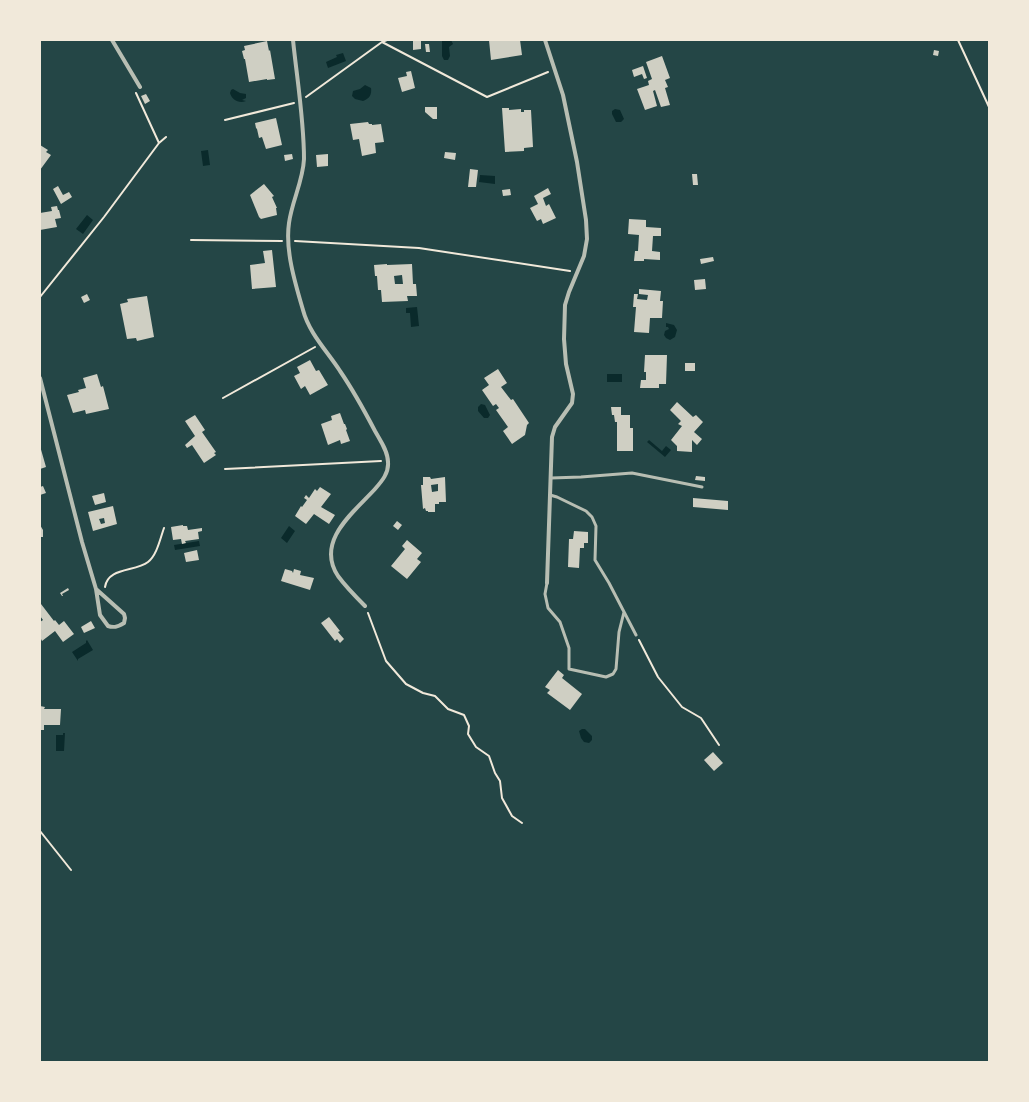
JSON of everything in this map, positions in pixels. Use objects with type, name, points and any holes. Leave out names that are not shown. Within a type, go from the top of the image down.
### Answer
[{"type":"street","points":[[112,40],[140,87]]},
{"type":"street","points":[[293,40],[300,101],[304,159],[301,179],[289,222],[288,241],[303,312],[307,324],[352,388],[385,449],[388,461],[388,471],[382,481],[340,528],[334,537],[331,548],[331,558],[336,573],[365,606]]},
{"type":"street","points":[[545,40],[563,95],[577,162],[586,220],[587,239],[584,256],[569,292],[565,312],[564,339],[566,364],[573,394],[572,403],[555,427],[552,436],[547,583]]},
{"type":"street","points":[[40,378],[82,542],[96,589],[100,615],[108,626],[113,628],[119,627],[124,623],[124,614],[96,589]]},
{"type":"lane","points":[[551,478],[632,473],[702,487]]},
{"type":"lane","points":[[550,495],[586,511],[592,517],[596,526],[595,560],[636,635]]},
{"type":"lane","points":[[547,583],[544,594],[548,608],[560,622],[565,635],[569,648],[569,668],[606,677],[613,674],[616,669],[619,632],[624,612]]},
{"type":"path","points":[[226,120],[300,101],[382,42],[387,40]]},
{"type":"path","points":[[958,40],[989,107]]},
{"type":"path","points":[[382,42],[486,97],[555,69]]},
{"type":"path","points":[[140,87],[136,93],[158,143]]},
{"type":"path","points":[[40,297],[104,217],[158,143],[166,137]]},
{"type":"path","points":[[191,240],[288,241],[419,248],[577,272]]},
{"type":"path","points":[[223,398],[321,344]]},
{"type":"path","points":[[225,469],[388,461]]},
{"type":"path","points":[[104,596],[106,583],[109,577],[117,573],[140,567],[149,562],[154,556],[164,528]]},
{"type":"path","points":[[365,606],[386,661],[406,684],[423,693],[435,696],[448,709],[464,715],[469,726],[468,734],[476,747],[489,756],[495,773],[500,781],[502,798],[512,816],[522,823]]},
{"type":"path","points":[[636,635],[658,677],[682,707],[701,718],[719,745]]},
{"type":"path","points":[[40,831],[71,870]]},
{"type":"shaded area","points":[[40,40],[989,40],[989,1062],[40,1062]]},
{"type":"shaded area","points":[[451,40],[453,44],[449,47],[450,56],[448,60],[444,60],[442,56],[442,41]]},
{"type":"shaded area","points":[[343,53],[346,61],[328,68],[326,62],[337,57],[336,55]]},
{"type":"shaded area","points":[[365,85],[371,88],[370,96],[363,101],[355,99],[352,96],[353,91],[360,89]]},
{"type":"shaded area","points":[[233,89],[240,93],[246,94],[246,98],[242,100],[246,101],[238,102],[234,99],[230,93]]},
{"type":"shaded area","points":[[615,109],[620,110],[624,119],[621,122],[616,122],[612,114],[612,111]]},
{"type":"shaded area","points":[[208,150],[210,165],[203,166],[201,151]]},
{"type":"shaded area","points":[[480,175],[495,176],[495,184],[479,182]]},
{"type":"shaded area","points":[[87,215],[93,220],[83,234],[76,229]]},
{"type":"shaded area","points":[[417,307],[419,326],[411,327],[410,313],[406,313],[406,308]]},
{"type":"shaded area","points":[[666,323],[674,325],[677,330],[675,337],[670,340],[664,335],[665,331],[669,329],[666,327]]},
{"type":"shaded area","points":[[607,374],[622,374],[622,382],[607,382]]},
{"type":"shaded area","points":[[481,404],[485,405],[490,415],[488,418],[484,418],[478,411],[478,407]]},
{"type":"shaded area","points":[[649,440],[662,451],[666,446],[671,450],[665,457],[647,442]]},
{"type":"shaded area","points":[[289,526],[295,531],[287,543],[281,538]]},
{"type":"shaded area","points":[[199,541],[200,546],[175,550],[174,545]]},
{"type":"shaded area","points":[[87,640],[93,650],[78,659],[78,661],[72,652],[86,643]]},
{"type":"shaded area","points":[[585,729],[592,736],[592,740],[589,743],[584,742],[581,738],[579,731]]},
{"type":"shaded area","points":[[63,733],[65,733],[64,751],[56,751],[56,735],[63,735]]},
{"type":"building","points":[[489,40],[520,40],[522,55],[491,60]]},
{"type":"building","points":[[267,41],[275,79],[249,82],[242,51],[245,50],[244,46]]},
{"type":"building","points":[[413,41],[421,41],[421,49],[413,50]]},
{"type":"building","points":[[425,44],[429,44],[430,52],[426,52]]},
{"type":"building","points":[[934,50],[939,51],[938,56],[933,55]]},
{"type":"building","points":[[662,56],[670,78],[665,80],[668,87],[665,88],[670,105],[661,107],[655,90],[653,91],[657,106],[645,110],[637,89],[649,85],[648,81],[652,79],[646,62]]},
{"type":"building","points":[[643,66],[647,78],[644,79],[642,74],[634,77],[632,70]]},
{"type":"building","points":[[411,71],[415,88],[402,92],[398,78],[407,76],[406,72]]},
{"type":"building","points":[[146,94],[150,101],[145,104],[141,96]]},
{"type":"building","points":[[425,107],[437,107],[437,119],[433,119],[425,112]]},
{"type":"building","points":[[502,108],[509,108],[509,110],[521,109],[521,112],[524,112],[524,110],[531,110],[533,147],[524,148],[524,151],[505,152]]},
{"type":"building","points":[[276,118],[282,145],[266,149],[262,137],[259,138],[255,123]]},
{"type":"building","points":[[368,122],[372,125],[381,124],[384,142],[375,143],[376,153],[362,156],[359,139],[353,140],[350,124]]},
{"type":"building","points":[[40,145],[48,150],[46,152],[51,155],[40,170]]},
{"type":"building","points":[[445,152],[456,153],[455,160],[444,158]]},
{"type":"building","points":[[292,154],[293,159],[285,161],[284,155]]},
{"type":"building","points":[[328,154],[328,166],[317,167],[316,155]]},
{"type":"building","points":[[470,169],[478,170],[476,187],[468,187]]},
{"type":"building","points":[[692,174],[697,174],[698,185],[693,185]]},
{"type":"building","points":[[264,184],[274,196],[272,197],[277,208],[277,215],[261,219],[250,195]]},
{"type":"building","points":[[58,186],[63,195],[69,192],[72,197],[61,204],[53,189]]},
{"type":"building","points":[[548,188],[551,194],[543,198],[546,206],[549,204],[556,218],[543,224],[541,219],[537,221],[530,208],[538,204],[534,196]]},
{"type":"building","points":[[510,189],[511,195],[503,196],[502,190]]},
{"type":"building","points":[[57,206],[61,218],[55,219],[57,227],[40,230],[40,213],[52,211],[51,207]]},
{"type":"building","points":[[629,219],[646,220],[646,227],[661,228],[661,236],[653,236],[652,251],[660,252],[660,260],[644,259],[644,261],[634,261],[635,251],[638,251],[639,235],[628,234]]},
{"type":"building","points":[[272,250],[276,287],[252,289],[250,265],[265,263],[263,251]]},
{"type":"building","points":[[713,257],[714,261],[701,264],[700,259]]},
{"type":"building","points":[[412,264],[413,284],[416,284],[417,296],[407,296],[408,301],[382,302],[381,290],[378,290],[377,276],[375,276],[374,265]],"holes":[[[402,275],[403,284],[395,284],[394,276]]]},
{"type":"building","points":[[705,279],[706,289],[695,290],[694,280]]},
{"type":"building","points":[[639,289],[661,291],[660,301],[663,301],[662,318],[650,318],[649,333],[634,332],[636,307],[633,307],[634,294],[638,294],[637,299],[647,300],[648,295],[639,294]]},
{"type":"building","points":[[87,294],[90,300],[84,303],[81,297]]},
{"type":"building","points":[[147,296],[154,337],[137,341],[136,338],[127,339],[120,304],[128,302],[127,299]]},
{"type":"building","points":[[645,355],[667,355],[666,384],[659,384],[659,388],[640,388],[641,380],[646,380],[646,372],[644,372]]},
{"type":"building","points":[[310,360],[316,371],[319,370],[328,385],[310,395],[305,386],[301,389],[294,376],[300,373],[297,367]]},
{"type":"building","points":[[685,363],[695,363],[695,371],[685,371]]},
{"type":"building","points":[[498,369],[507,383],[501,387],[511,400],[513,399],[529,423],[527,425],[525,435],[512,444],[503,431],[508,427],[496,410],[499,408],[496,404],[493,406],[482,390],[489,385],[484,378]]},
{"type":"building","points":[[97,374],[101,387],[103,386],[109,409],[86,414],[85,410],[73,413],[67,395],[79,392],[78,390],[86,388],[83,378]]},
{"type":"building","points":[[677,402],[693,417],[696,415],[703,422],[694,432],[702,439],[697,445],[692,440],[692,452],[677,451],[677,446],[671,440],[682,426],[678,424],[681,421],[670,410]]},
{"type":"building","points":[[611,407],[621,407],[621,415],[630,415],[630,428],[633,428],[633,451],[617,451],[617,422],[615,422],[614,415],[612,415]]},
{"type":"building","points":[[340,413],[347,429],[346,430],[350,441],[341,444],[340,440],[328,445],[321,424],[332,420],[331,416]]},
{"type":"building","points":[[195,415],[205,430],[202,432],[216,452],[214,453],[216,455],[204,463],[192,445],[187,448],[185,445],[195,436],[185,421]]},
{"type":"building","points":[[40,446],[46,467],[40,469]]},
{"type":"building","points":[[696,476],[705,477],[705,481],[695,480]]},
{"type":"building","points":[[423,477],[430,477],[431,479],[445,477],[446,502],[439,502],[439,504],[435,504],[435,512],[428,512],[425,508],[423,509],[421,485],[423,485]],"holes":[[[438,484],[438,491],[432,492],[431,485]]]},
{"type":"building","points":[[43,486],[46,493],[40,495],[40,487]]},
{"type":"building","points":[[320,487],[331,494],[321,507],[335,515],[329,524],[314,514],[306,524],[295,516],[307,500],[304,498],[306,495],[309,498],[315,489],[317,491]]},
{"type":"building","points":[[104,493],[106,502],[95,505],[92,496]]},
{"type":"building","points":[[693,498],[728,501],[728,510],[693,507]]},
{"type":"building","points":[[113,506],[117,524],[93,531],[88,512]],"holes":[[[104,518],[105,523],[101,524],[99,519]]]},
{"type":"building","points":[[397,521],[402,525],[398,530],[393,526]]},
{"type":"building","points":[[40,525],[43,530],[43,537],[40,537]]},
{"type":"building","points":[[183,525],[187,526],[188,530],[202,528],[202,531],[198,532],[199,539],[185,541],[186,543],[182,544],[181,539],[173,540],[171,527]]},
{"type":"building","points":[[574,531],[588,532],[588,543],[584,543],[584,548],[580,548],[579,568],[568,567],[569,539],[573,539]]},
{"type":"building","points":[[407,540],[422,553],[417,559],[421,562],[407,579],[391,566],[405,549],[402,546]]},
{"type":"building","points":[[197,550],[199,560],[186,562],[184,553]]},
{"type":"building","points":[[285,569],[292,571],[293,573],[294,569],[301,571],[300,575],[314,578],[310,590],[281,581]]},
{"type":"building","points":[[68,588],[69,590],[62,594],[62,596],[60,593]]},
{"type":"building","points":[[40,604],[54,621],[55,620],[59,625],[64,621],[74,634],[63,642],[55,631],[42,641],[40,637],[40,622],[43,620],[40,616]]},
{"type":"building","points":[[329,617],[340,631],[338,632],[344,639],[340,643],[337,639],[335,641],[321,623]]},
{"type":"building","points":[[91,621],[95,628],[84,633],[81,627]]},
{"type":"building","points":[[558,670],[564,675],[562,678],[582,694],[570,710],[547,693],[550,690],[545,687]]},
{"type":"building","points":[[40,706],[45,707],[44,709],[61,709],[60,725],[44,725],[44,730],[40,730]]},
{"type":"building","points":[[713,752],[723,763],[714,771],[704,760]]}]
